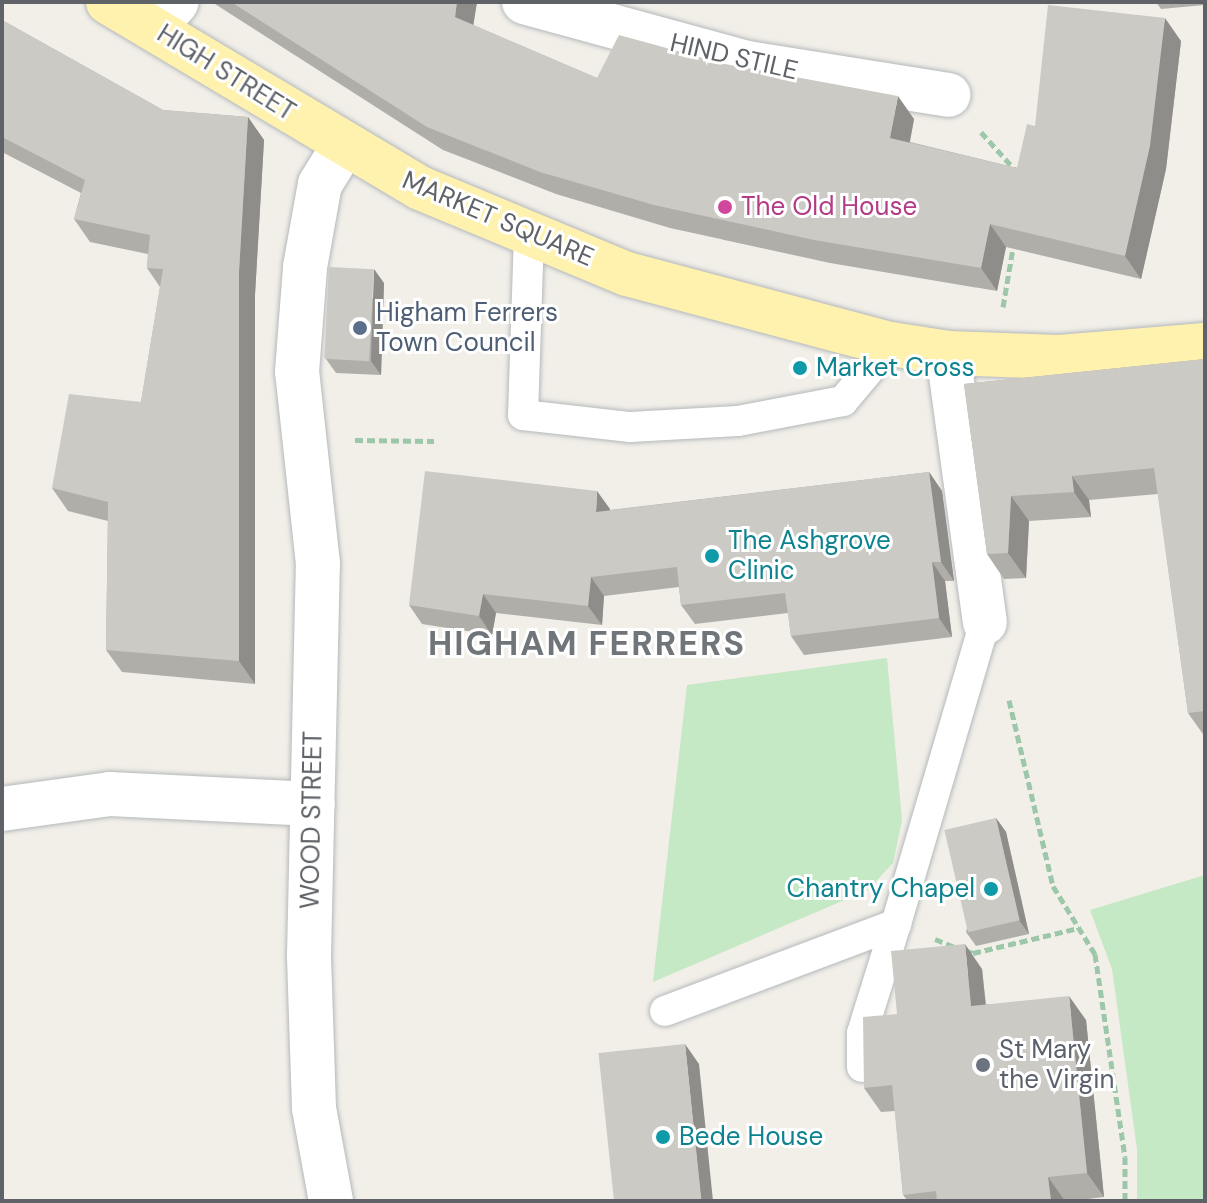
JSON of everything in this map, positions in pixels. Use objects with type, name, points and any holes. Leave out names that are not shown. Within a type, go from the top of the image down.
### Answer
[{"type":"main road","name":"HIGH STREET","points":[[108,2],[166,15],[343,147]]},
{"type":"main road","name":"MARKET SQUARE","points":[[343,147],[420,188],[627,274],[711,300],[891,344],[948,353],[1059,357],[1205,345]]},
{"type":"street","name":"HIND STILE","points":[[524,2],[747,63],[948,95]]},
{"type":"street","points":[[301,439],[297,372],[305,267],[320,184],[343,147]]},
{"type":"street","points":[[948,353],[985,622]]},
{"type":"street","name":"WOOD STREET","points":[[301,439],[318,564],[309,955],[314,1108],[331,1201]]},
{"type":"street","points":[[2,809],[110,794],[313,804]]},
{"type":"lane","points":[[529,234],[523,415],[630,427],[738,421],[843,401],[891,344]]},
{"type":"lane","points":[[862,1067],[862,1033],[985,622]]},
{"type":"lane","points":[[665,1011],[896,924]]},
{"type":"path","points":[[948,95],[1024,180]]},
{"type":"path","points":[[994,355],[1014,239]]},
{"type":"path","points":[[301,439],[434,441]]},
{"type":"path","points":[[985,622],[1053,886],[1095,954],[1125,1157],[1125,1201]]},
{"type":"path","points":[[896,924],[973,953],[1079,928]]},
{"type":"green space","points":[[887,658],[902,820],[893,863],[868,890],[653,982],[687,685]]},
{"type":"green space","points":[[1205,875],[1205,1201],[1137,1201],[1137,1149],[1112,969],[1090,910]]},
{"type":"building","points":[[231,2],[457,2],[455,17],[597,78],[619,35],[725,64],[898,96],[890,138],[1017,168],[1027,124],[1035,126],[1048,5],[1165,18],[1150,146],[1125,256],[990,224],[981,268],[814,240],[654,205],[540,172],[427,127]]},
{"type":"building","points":[[2,20],[163,110],[248,117],[239,272],[239,661],[106,650],[108,502],[52,488],[69,394],[141,402],[163,269],[147,268],[150,235],[74,219],[85,180],[2,137]]},
{"type":"building","name":"Higham Ferrers Town Council","points":[[329,267],[374,269],[369,361],[324,359]]},
{"type":"building","points":[[1205,359],[1205,711],[1188,713],[1154,468],[1072,476],[1074,492],[1011,496],[1008,553],[987,554],[964,384]]},
{"type":"building","points":[[425,471],[597,491],[596,512],[929,472],[941,562],[932,562],[939,618],[791,636],[785,593],[681,605],[677,567],[591,577],[588,606],[483,594],[479,616],[409,605]]},
{"type":"building","name":"Chantry Chapel","points":[[996,818],[1020,920],[968,932],[944,830]]},
{"type":"building","name":"St Mary the Virgin","points":[[965,944],[971,1006],[1069,996],[1087,1173],[1048,1177],[1051,1201],[937,1201],[936,1191],[903,1195],[892,1085],[864,1088],[863,1017],[897,1014],[891,951]]},
{"type":"building","name":"Bede House","points":[[685,1044],[702,1201],[614,1201],[598,1053]]},
{"type":"place","name":"The Old House","points":[[725,207]]},
{"type":"place","name":"Higham Ferrers Town Council","points":[[360,328]]},
{"type":"place","name":"Market Cross","points":[[800,368]]},
{"type":"place","name":"The Ashgrove Clinic","points":[[712,556]]},
{"type":"place","name":"Chantry Chapel","points":[[991,889]]},
{"type":"place","name":"St Mary the Virgin","points":[[983,1065]]},
{"type":"place","name":"Bede House","points":[[663,1137]]},
{"type":"district","name":"HIGHAM FERRERS","points":[[587,644]]}]
